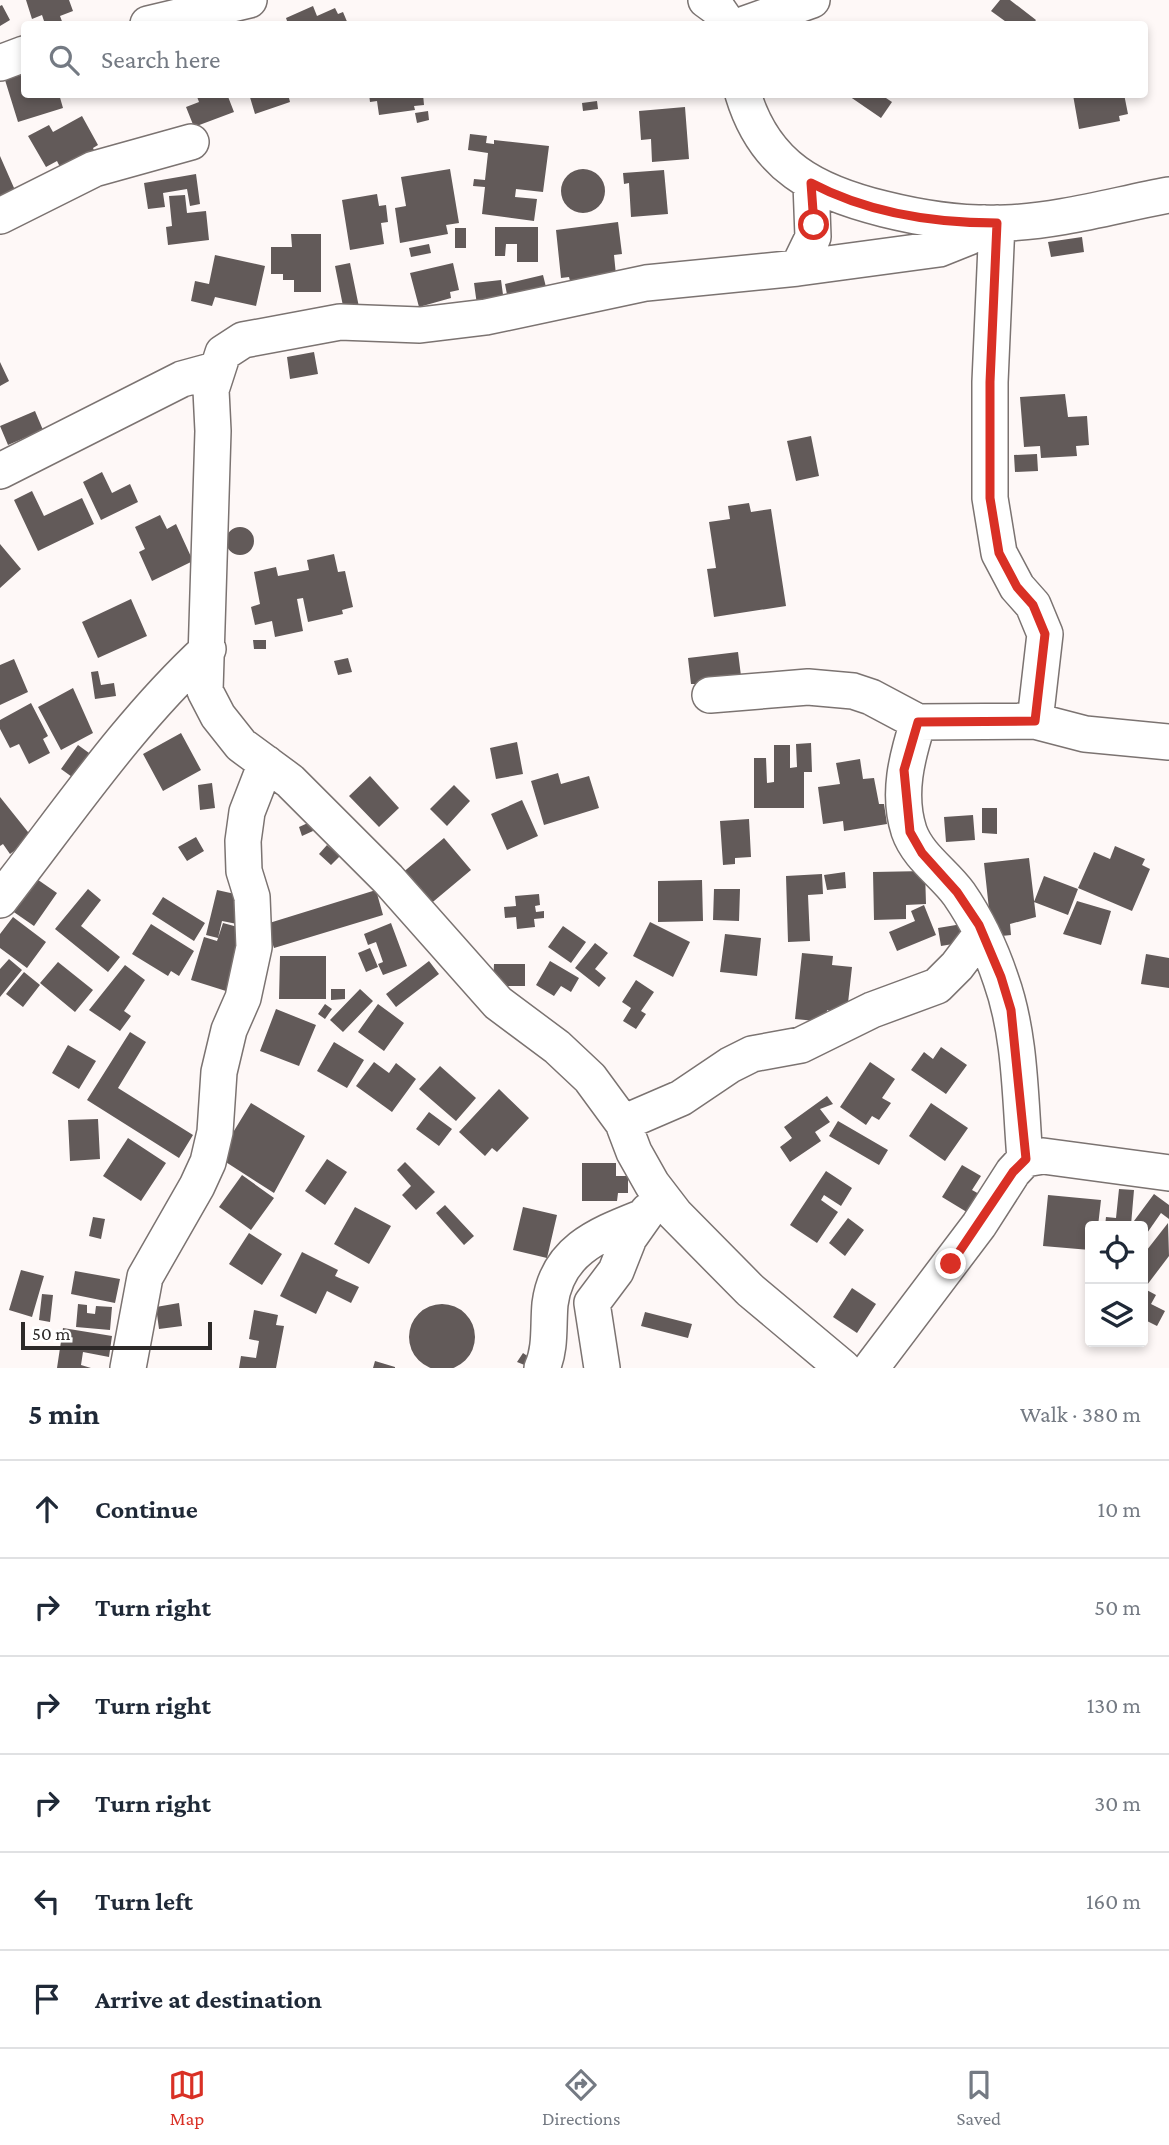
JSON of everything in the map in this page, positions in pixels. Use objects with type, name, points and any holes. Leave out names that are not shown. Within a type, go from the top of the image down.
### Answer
[{"type":"street","points":[[161,21],[249,0]]},
{"type":"street","points":[[706,0],[717,8],[726,21]]},
{"type":"street","points":[[753,21],[812,0]]},
{"type":"street","points":[[0,63],[21,55]]},
{"type":"street","points":[[744,98],[750,117],[766,144],[811,183],[841,199],[907,215],[934,221],[991,223],[1069,216],[1169,195]]},
{"type":"street","points":[[0,216],[93,169],[191,142]]},
{"type":"street","points":[[798,268],[813,237],[811,183]]},
{"type":"street","points":[[844,1368],[652,1206],[624,1123],[590,1078],[557,1047],[498,1003],[388,879],[290,781],[241,746],[218,716],[205,691],[208,649],[211,390],[215,370],[223,353],[243,340],[340,321],[421,325],[486,317],[646,282],[798,268],[939,249],[969,237],[991,223]]},
{"type":"street","points":[[991,223],[990,498],[999,553],[1017,587],[1033,605],[1045,634],[1035,721]]},
{"type":"street","points":[[0,471],[182,379],[215,370]]},
{"type":"street","points":[[0,900],[112,753],[172,682],[208,649]]},
{"type":"street","points":[[710,695],[808,687],[853,691],[871,697],[918,722],[1035,721],[1085,734],[1169,743]]},
{"type":"street","points":[[918,722],[904,770],[910,832],[922,853],[957,892],[982,933],[1011,1010],[1026,1159]]},
{"type":"street","points":[[128,1368],[145,1276],[197,1186],[208,1162],[215,1132],[219,1072],[229,1030],[243,998],[254,947],[252,897],[244,871],[243,841],[247,812],[266,762]]},
{"type":"street","points":[[624,1123],[681,1098],[730,1065],[752,1054],[801,1045],[872,1010],[937,986],[957,966],[982,933]]},
{"type":"street","points":[[871,1368],[979,1225],[1013,1172],[1026,1159],[1043,1156],[1169,1173]]},
{"type":"street","points":[[542,1368],[548,1346],[550,1303],[557,1274],[575,1252],[652,1206]]},
{"type":"street","points":[[602,1368],[593,1303],[616,1271],[629,1238],[652,1206]]},
{"type":"building","points":[[26,0],[69,0],[73,11],[60,16],[62,21],[44,21],[42,15],[32,19]]},
{"type":"building","points":[[1000,0],[1010,0],[1036,20],[1005,21],[991,11]]},
{"type":"building","points":[[2,5],[10,20],[0,26],[0,6]]},
{"type":"building","points":[[313,6],[317,16],[335,8],[338,14],[343,12],[347,21],[287,21],[286,18]]},
{"type":"building","points":[[21,75],[21,98],[60,98],[63,108],[18,122],[5,80]]},
{"type":"building","points":[[198,98],[229,98],[234,112],[194,127],[186,107],[199,102]]},
{"type":"building","points":[[250,98],[289,98],[290,102],[255,114]]},
{"type":"building","points":[[370,98],[423,98],[424,105],[414,106],[415,110],[379,115],[377,101],[370,102]]},
{"type":"building","points":[[852,98],[886,98],[892,102],[881,118]]},
{"type":"building","points":[[1074,98],[1125,98],[1128,114],[1119,116],[1120,121],[1079,129]]},
{"type":"building","points":[[597,101],[598,109],[583,111],[582,103]]},
{"type":"building","points":[[685,107],[689,159],[652,162],[651,139],[641,140],[639,111]]},
{"type":"building","points":[[428,111],[429,120],[417,123],[415,113]]},
{"type":"building","points":[[82,116],[98,145],[93,148],[97,157],[62,171],[57,161],[46,167],[28,136],[49,125],[53,132]]},
{"type":"building","points":[[470,134],[487,136],[486,143],[494,144],[494,140],[549,146],[543,192],[516,189],[515,197],[537,199],[534,221],[482,214],[485,187],[473,186],[474,179],[485,180],[488,153],[468,150]]},
{"type":"building","points":[[0,156],[18,197],[0,205]]},
{"type":"building","points":[[450,169],[459,223],[446,225],[448,234],[400,243],[395,208],[406,206],[401,177]]},
{"type":"building","points":[[583,169],[592,170],[599,175],[604,182],[604,200],[599,207],[592,212],[583,213],[574,212],[567,207],[562,200],[561,191],[562,182],[567,175],[574,170]]},
{"type":"building","points":[[664,170],[668,214],[631,217],[629,183],[624,184],[623,173]]},
{"type":"building","points":[[196,174],[200,204],[190,206],[187,189],[163,193],[165,207],[148,209],[144,183]]},
{"type":"building","points":[[377,194],[379,206],[386,205],[388,222],[381,223],[384,244],[350,250],[342,200]]},
{"type":"building","points":[[185,195],[187,213],[206,211],[209,240],[168,245],[166,227],[172,226],[169,196]]},
{"type":"building","points":[[618,222],[622,254],[614,255],[616,275],[570,281],[569,277],[561,278],[556,230]]},
{"type":"building","points":[[495,227],[538,227],[538,262],[517,262],[517,244],[506,244],[505,256],[495,256]]},
{"type":"building","points":[[455,228],[466,228],[466,248],[455,248]]},
{"type":"building","points":[[291,234],[321,234],[321,292],[294,292],[294,280],[283,280],[283,274],[271,274],[271,247],[292,247]]},
{"type":"building","points":[[1082,237],[1084,252],[1051,257],[1048,242]]},
{"type":"building","points":[[429,244],[431,253],[411,257],[409,248]]},
{"type":"building","points":[[215,255],[265,266],[256,306],[215,297],[212,306],[191,301],[195,281],[209,284]]},
{"type":"building","points":[[350,263],[360,312],[345,316],[335,266]]},
{"type":"building","points":[[453,263],[459,290],[450,292],[451,298],[419,307],[410,273]]},
{"type":"building","points":[[543,275],[547,291],[508,300],[505,284]]},
{"type":"building","points":[[501,280],[504,302],[477,305],[474,283]]},
{"type":"building","points":[[314,352],[318,374],[290,379],[287,357]]},
{"type":"building","points":[[0,362],[9,381],[0,386]]},
{"type":"building","points":[[1065,394],[1068,417],[1087,416],[1089,445],[1076,446],[1077,456],[1041,458],[1040,446],[1024,447],[1020,397]]},
{"type":"building","points":[[35,411],[43,430],[8,445],[0,426]]},
{"type":"building","points":[[811,436],[819,476],[796,481],[787,441]]},
{"type":"building","points":[[1037,454],[1038,471],[1015,472],[1014,455]]},
{"type":"building","points":[[102,472],[112,493],[130,484],[138,502],[101,520],[83,482]]},
{"type":"building","points":[[32,491],[44,516],[82,498],[94,524],[38,551],[14,500]]},
{"type":"building","points":[[749,503],[751,512],[771,509],[786,606],[714,617],[707,569],[716,568],[709,522],[730,519],[728,506]]},
{"type":"building","points":[[160,515],[167,529],[176,524],[193,561],[152,581],[139,552],[145,549],[135,527]]},
{"type":"building","points":[[240,527],[250,531],[254,541],[250,551],[240,555],[230,551],[226,541],[230,531]]},
{"type":"building","points":[[0,544],[21,569],[0,588]]},
{"type":"building","points":[[334,554],[338,572],[345,571],[353,607],[342,610],[343,614],[308,622],[303,598],[297,599],[303,631],[275,637],[272,621],[255,625],[251,607],[260,604],[254,572],[276,567],[278,576],[309,570],[307,560]]},
{"type":"building","points":[[131,599],[147,636],[98,658],[82,622]]},
{"type":"building","points":[[253,640],[266,640],[266,649],[254,649]]},
{"type":"building","points":[[738,652],[742,684],[698,690],[697,684],[691,684],[688,658]]},
{"type":"building","points":[[348,658],[352,672],[338,675],[334,661]]},
{"type":"building","points":[[14,659],[28,692],[0,705],[0,665]]},
{"type":"building","points":[[98,671],[101,685],[114,683],[116,696],[95,699],[91,672]]},
{"type":"building","points":[[73,688],[93,733],[61,750],[38,707]]},
{"type":"building","points":[[31,703],[48,736],[43,739],[50,753],[29,764],[19,744],[10,748],[0,729],[0,720]]},
{"type":"building","points":[[181,733],[201,770],[163,791],[143,754]]},
{"type":"building","points":[[517,742],[523,774],[496,779],[490,748]]},
{"type":"building","points":[[811,743],[812,772],[804,772],[804,808],[754,808],[754,758],[766,758],[767,783],[774,782],[774,745],[790,745],[790,768],[797,767],[796,744]]},
{"type":"building","points":[[78,745],[96,758],[79,782],[61,769]]},
{"type":"building","points":[[860,759],[863,779],[874,778],[879,804],[884,804],[887,824],[844,831],[843,821],[823,824],[818,787],[840,784],[836,763]]},
{"type":"building","points":[[558,773],[561,784],[589,776],[599,808],[544,825],[531,781]]},
{"type":"building","points":[[370,776],[399,808],[379,827],[349,796]]},
{"type":"building","points":[[212,783],[215,808],[200,810],[198,785]]},
{"type":"building","points":[[454,785],[470,801],[447,826],[430,809]]},
{"type":"building","points":[[0,797],[32,837],[10,854],[3,844],[0,846]]},
{"type":"building","points":[[522,800],[538,836],[507,850],[491,814]]},
{"type":"building","points":[[982,808],[997,808],[997,834],[982,833]]},
{"type":"building","points":[[973,815],[975,840],[946,842],[944,817]]},
{"type":"building","points":[[749,819],[751,857],[735,858],[735,864],[723,865],[720,821]]},
{"type":"building","points":[[310,822],[313,831],[302,836],[299,827]]},
{"type":"building","points":[[196,837],[204,851],[187,861],[178,847]]},
{"type":"building","points":[[444,838],[471,870],[428,906],[401,874]]},
{"type":"building","points":[[327,845],[340,856],[331,865],[319,854]]},
{"type":"building","points":[[1115,846],[1145,859],[1142,865],[1150,869],[1132,911],[1078,888],[1094,852],[1110,859]]},
{"type":"building","points":[[1029,858],[1036,917],[1010,924],[1011,935],[992,937],[984,863]]},
{"type":"building","points":[[925,871],[926,904],[906,905],[906,919],[874,920],[873,872]]},
{"type":"building","points":[[845,872],[846,888],[827,890],[824,875]]},
{"type":"building","points":[[822,874],[823,894],[808,895],[810,941],[788,942],[786,876]]},
{"type":"building","points":[[31,875],[57,893],[34,926],[8,908]]},
{"type":"building","points":[[1044,876],[1078,889],[1068,915],[1034,902]]},
{"type":"building","points":[[702,880],[703,921],[658,922],[658,881]]},
{"type":"building","points":[[88,889],[101,900],[81,926],[120,957],[108,972],[55,929]]},
{"type":"building","points":[[714,889],[740,889],[739,921],[713,920]]},
{"type":"building","points":[[217,890],[244,896],[237,924],[222,921],[218,938],[206,935]]},
{"type":"building","points":[[376,890],[383,915],[274,948],[266,924]]},
{"type":"building","points":[[539,894],[540,905],[535,906],[536,912],[544,911],[544,918],[534,919],[535,927],[517,929],[516,917],[505,918],[504,907],[516,906],[515,896]]},
{"type":"building","points":[[163,897],[205,923],[194,941],[152,914]]},
{"type":"building","points":[[1077,901],[1111,911],[1101,945],[1063,934]]},
{"type":"building","points":[[924,905],[936,935],[897,951],[889,932],[915,921],[911,911]]},
{"type":"building","points":[[13,917],[46,942],[27,968],[0,948],[0,934]]},
{"type":"building","points":[[650,922],[690,942],[673,977],[633,956]]},
{"type":"building","points":[[223,923],[245,929],[226,991],[191,980],[204,937],[217,941]]},
{"type":"building","points":[[391,923],[407,966],[383,975],[378,964],[383,962],[376,942],[368,945],[364,934]]},
{"type":"building","points":[[968,923],[971,941],[941,946],[938,928]]},
{"type":"building","points":[[151,924],[194,951],[179,976],[171,971],[168,976],[132,954]]},
{"type":"building","points":[[563,926],[586,942],[571,963],[548,947]]},
{"type":"building","points":[[725,934],[761,938],[757,976],[720,972]]},
{"type":"building","points":[[595,943],[608,953],[595,969],[606,978],[599,987],[575,968]]},
{"type":"building","points":[[370,948],[378,967],[366,972],[358,953]]},
{"type":"building","points":[[802,953],[833,956],[832,965],[852,967],[847,1012],[827,1010],[826,1022],[795,1019]]},
{"type":"building","points":[[1146,954],[1169,958],[1169,988],[1141,984]]},
{"type":"building","points":[[280,956],[326,956],[326,999],[279,999]]},
{"type":"building","points":[[9,959],[22,970],[0,997],[0,969]]},
{"type":"building","points":[[429,961],[439,974],[396,1007],[386,994]]},
{"type":"building","points":[[550,961],[579,978],[571,992],[561,986],[554,996],[536,985]]},
{"type":"building","points":[[58,962],[93,990],[75,1012],[40,983]]},
{"type":"building","points":[[494,964],[525,964],[525,986],[493,986]]},
{"type":"building","points":[[125,965],[145,980],[124,1011],[131,1016],[120,1031],[89,1010]]},
{"type":"building","points":[[24,972],[40,985],[23,1007],[6,994]]},
{"type":"building","points":[[636,980],[654,992],[641,1011],[646,1014],[636,1029],[623,1021],[631,1008],[622,1002]]},
{"type":"building","points":[[331,989],[345,989],[345,999],[331,1000]]},
{"type":"building","points":[[360,989],[373,1001],[343,1032],[330,1020]]},
{"type":"building","points":[[325,1004],[332,1009],[325,1019],[318,1014]]},
{"type":"building","points":[[378,1004],[404,1023],[384,1051],[358,1032]]},
{"type":"building","points":[[276,1009],[316,1025],[299,1066],[260,1051]]},
{"type":"building","points":[[130,1032],[146,1042],[118,1088],[193,1135],[179,1158],[87,1100]]},
{"type":"building","points":[[334,1042],[364,1060],[347,1088],[317,1071]]},
{"type":"building","points":[[68,1045],[96,1061],[79,1089],[52,1073]]},
{"type":"building","points":[[941,1047],[967,1065],[946,1094],[911,1070],[924,1052],[933,1059]]},
{"type":"building","points":[[374,1062],[389,1073],[396,1063],[416,1079],[392,1112],[356,1086]]},
{"type":"building","points":[[870,1062],[895,1079],[882,1098],[891,1103],[879,1120],[872,1116],[866,1125],[840,1107]]},
{"type":"building","points":[[440,1066],[476,1098],[456,1121],[419,1089]]},
{"type":"building","points":[[499,1089],[529,1118],[497,1152],[492,1148],[485,1156],[459,1132]]},
{"type":"building","points":[[827,1096],[833,1104],[820,1109],[830,1122],[815,1132],[821,1141],[790,1162],[780,1147],[792,1138],[784,1127]]},
{"type":"building","points":[[251,1103],[305,1136],[274,1193],[218,1157]]},
{"type":"building","points":[[931,1103],[968,1128],[945,1161],[909,1136]]},
{"type":"building","points":[[429,1112],[452,1129],[439,1146],[416,1129]]},
{"type":"building","points":[[98,1119],[100,1159],[70,1161],[68,1120]]},
{"type":"building","points":[[838,1121],[888,1150],[879,1165],[829,1136]]},
{"type":"building","points":[[128,1138],[166,1163],[141,1201],[103,1176]]},
{"type":"building","points":[[327,1159],[347,1172],[325,1205],[305,1191]]},
{"type":"building","points":[[405,1162],[435,1192],[416,1210],[402,1195],[411,1186],[397,1170]]},
{"type":"building","points":[[582,1163],[616,1163],[616,1176],[628,1176],[628,1193],[618,1193],[617,1201],[582,1201]]},
{"type":"building","points":[[962,1165],[981,1176],[972,1190],[981,1195],[970,1214],[942,1197]]},
{"type":"building","points":[[826,1171],[852,1188],[841,1206],[824,1195],[821,1200],[838,1212],[817,1243],[790,1225]]},
{"type":"building","points":[[242,1175],[274,1198],[251,1230],[219,1207]]},
{"type":"building","points":[[1119,1189],[1134,1190],[1131,1221],[1106,1221],[1106,1217],[1116,1218]]},
{"type":"building","points":[[1154,1194],[1169,1205],[1169,1219],[1161,1213],[1148,1232],[1148,1221],[1134,1221]]},
{"type":"building","points":[[1048,1195],[1101,1200],[1099,1221],[1085,1221],[1085,1250],[1043,1246]]},
{"type":"building","points":[[445,1205],[474,1236],[464,1245],[436,1213]]},
{"type":"building","points":[[355,1207],[391,1226],[369,1264],[334,1244]]},
{"type":"building","points":[[523,1207],[557,1215],[547,1258],[513,1250]]},
{"type":"building","points":[[93,1217],[105,1219],[101,1239],[89,1236]]},
{"type":"building","points":[[848,1218],[864,1230],[845,1256],[829,1243]]},
{"type":"building","points":[[1168,1223],[1169,1256],[1148,1284],[1148,1249]]},
{"type":"building","points":[[249,1233],[282,1254],[262,1285],[229,1264]]},
{"type":"building","points":[[302,1252],[338,1270],[335,1276],[359,1287],[351,1303],[327,1291],[316,1314],[280,1296]]},
{"type":"building","points":[[21,1270],[44,1276],[32,1317],[9,1310]]},
{"type":"building","points":[[75,1271],[120,1279],[115,1303],[71,1294]]},
{"type":"building","points":[[852,1288],[876,1304],[857,1333],[833,1317]]},
{"type":"building","points":[[1148,1291],[1156,1295],[1151,1304],[1165,1311],[1157,1326],[1148,1322]]},
{"type":"building","points":[[42,1294],[53,1295],[50,1322],[39,1320]]},
{"type":"building","points":[[179,1303],[182,1326],[159,1329],[156,1307]]},
{"type":"building","points":[[78,1304],[87,1305],[87,1313],[95,1314],[96,1306],[112,1307],[110,1330],[76,1327]]},
{"type":"building","points":[[442,1304],[465,1314],[474,1331],[474,1343],[469,1355],[451,1368],[433,1368],[424,1364],[415,1355],[409,1337],[419,1314]]},
{"type":"building","points":[[254,1310],[278,1315],[276,1325],[284,1326],[276,1368],[239,1368],[241,1356],[256,1358],[259,1341],[249,1339]]},
{"type":"building","points":[[645,1312],[692,1324],[688,1338],[641,1326]]},
{"type":"building","points":[[63,1328],[112,1336],[109,1357],[83,1352],[81,1365],[91,1368],[57,1368]]},
{"type":"building","points":[[523,1353],[536,1362],[532,1368],[517,1362]]},
{"type":"building","points":[[375,1361],[395,1367],[395,1368],[373,1368]]},
{"type":"route","points":[[814,225],[811,183],[841,199],[934,221],[997,223],[990,382],[990,498],[999,553],[1017,587],[1033,605],[1045,634],[1035,721],[931,724],[918,722],[904,770],[905,809],[910,832],[922,853],[957,892],[979,925],[1001,977],[1011,1010],[1026,1159],[1013,1172],[951,1264]]}]
